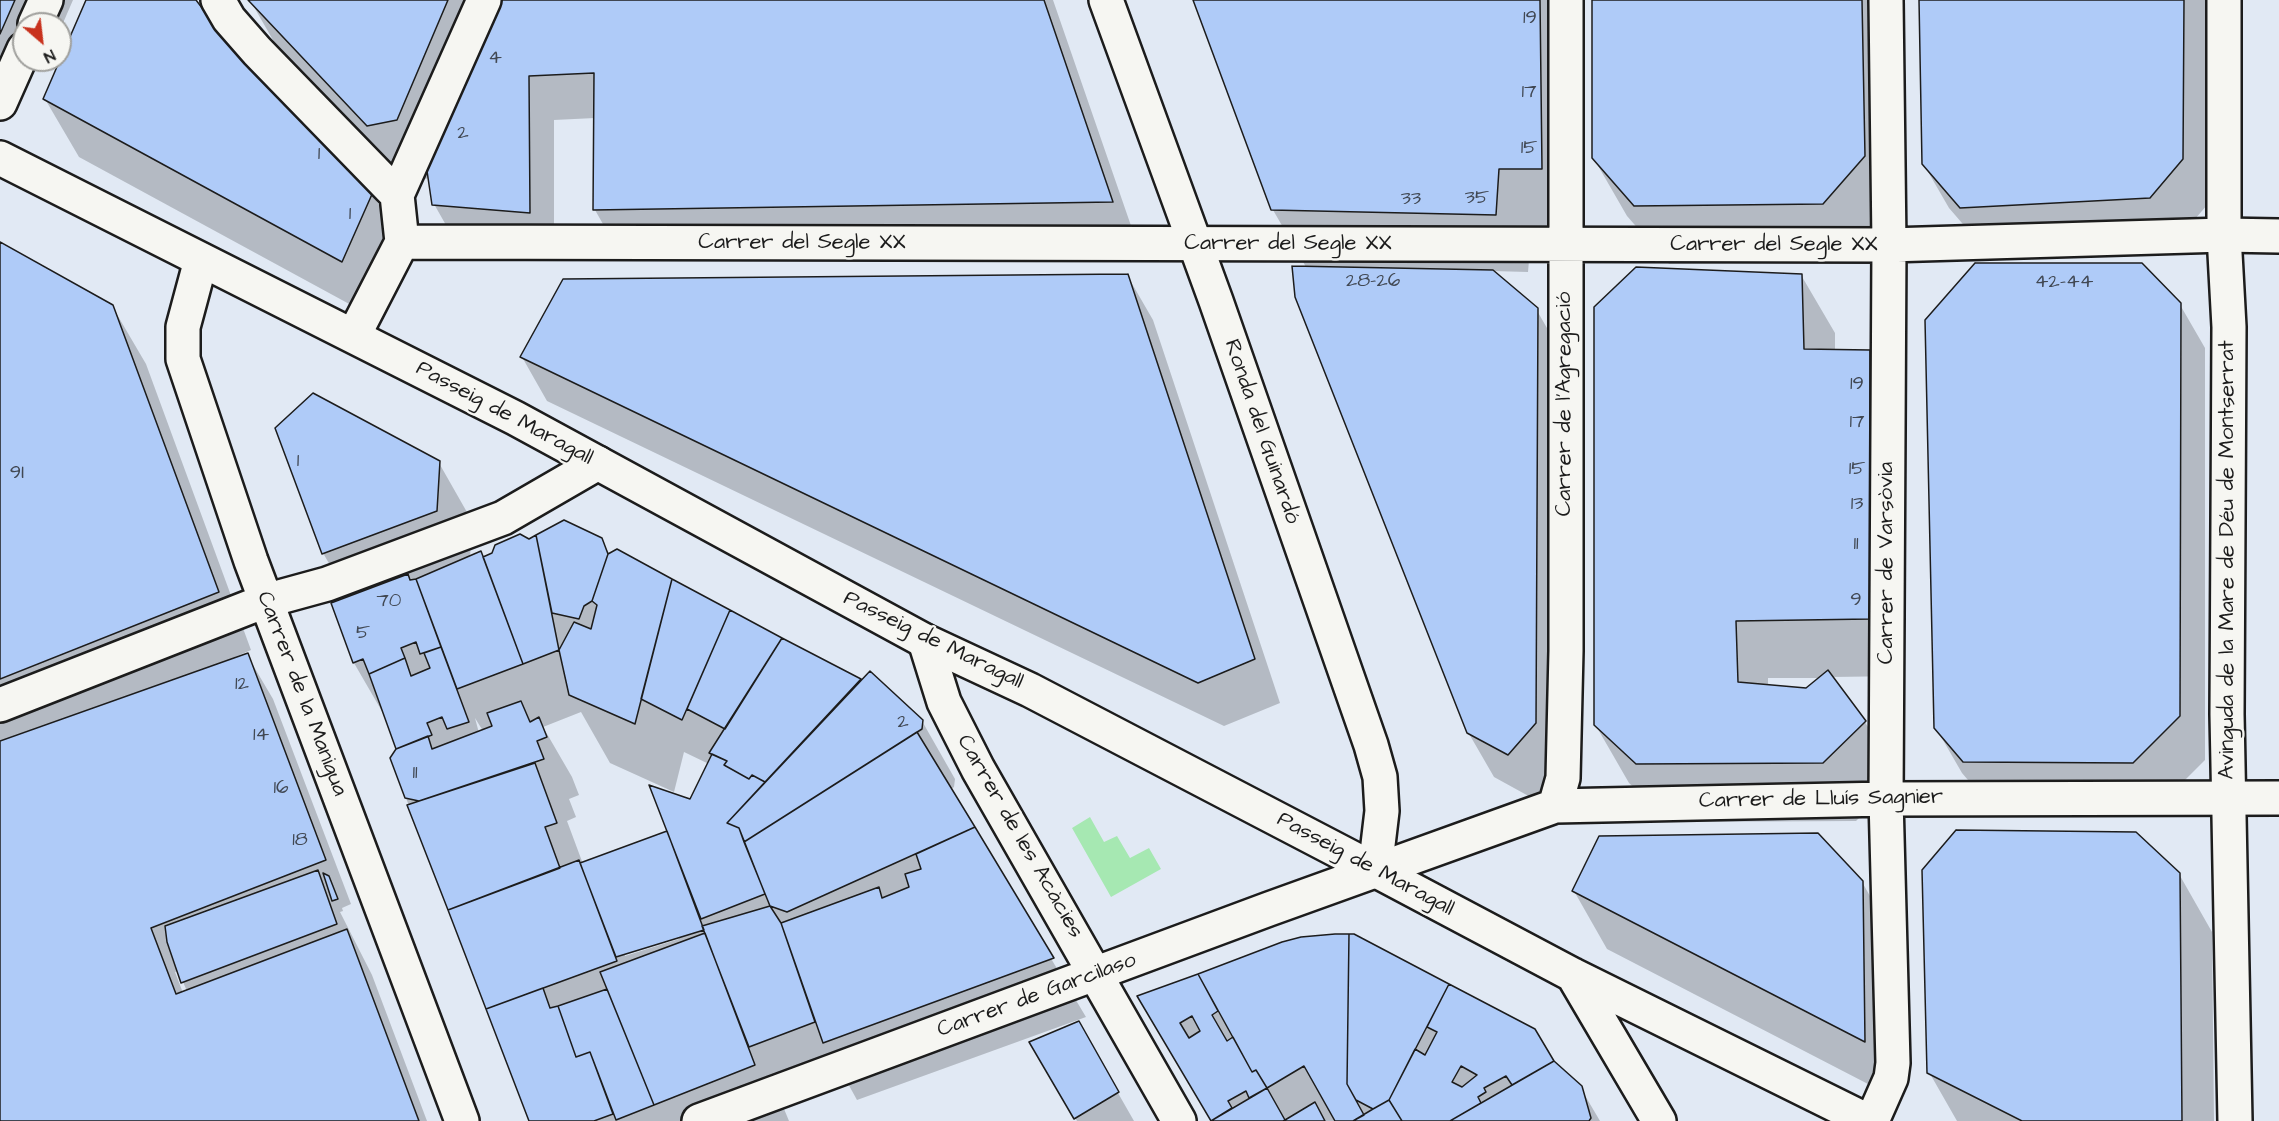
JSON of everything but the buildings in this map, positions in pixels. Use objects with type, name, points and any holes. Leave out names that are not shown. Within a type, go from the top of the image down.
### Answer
[{"type":"street","points":[[218,0],[230,19],[257,51],[397,195]]},
{"type":"street","points":[[354,335],[402,242],[397,195],[484,0]]},
{"type":"street","name":"Ronda del Guinardó","points":[[1106,0],[1371,745],[1380,777],[1382,811],[1375,870]]},
{"type":"street","name":"Carrer de l'Agregació","points":[[1555,806],[1563,778],[1566,0]]},
{"type":"street","name":"Carrer de Varsòvia","points":[[1870,1121],[1891,1078],[1893,1062],[1886,799],[1889,245],[1886,0]]},
{"type":"street","name":"Avinguda de la Mare de Déu de Montserrat","points":[[2223,0],[2224,235],[2229,327],[2228,798],[2235,1121]]},
{"type":"street","points":[[0,103],[14,72]]},
{"type":"street","name":"Passeig de Maragall","points":[[0,158],[354,335],[598,463],[925,641],[1041,695],[1573,975],[1870,1121]]},
{"type":"street","name":"Carrer del Segle XX","points":[[402,242],[1889,245],[2224,235],[2279,236]]},
{"type":"street","name":"Carrer de la Manigua","points":[[201,260],[183,327],[183,359],[265,601],[462,1121]]},
{"type":"street","points":[[0,705],[265,601],[327,584],[503,518],[598,463]]},
{"type":"street","name":"Carrer de les Acàcies","points":[[925,641],[944,702],[953,721],[1179,1121]]},
{"type":"street","name":"Carrer de Lluís Sagnier","points":[[1375,870],[1555,806],[1886,799],[2279,798]]},
{"type":"street","name":"Carrer de Garcilaso","points":[[699,1121],[1375,870]]},
{"type":"street","points":[[1573,975],[1659,1121]]},
{"type":"green space","points":[[1090,817],[1104,842],[1117,836],[1130,858],[1149,848],[1161,869],[1111,897],[1072,828]]}]
